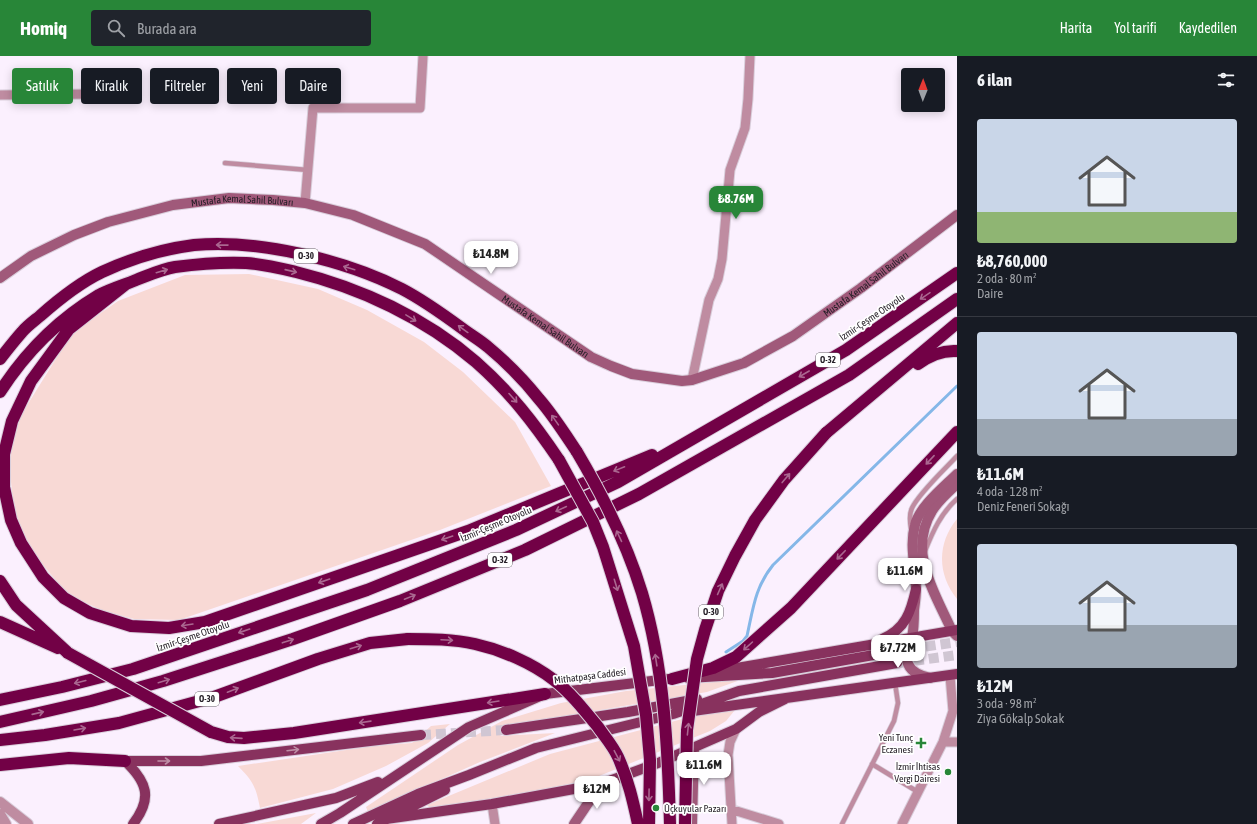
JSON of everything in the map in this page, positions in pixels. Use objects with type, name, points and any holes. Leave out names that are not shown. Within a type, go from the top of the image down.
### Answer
[{"type":"highway","name":"O-30","points":[[0,359],[23,331],[52,305],[75,288],[101,273],[132,260],[195,245],[251,246],[319,258],[362,272],[402,290],[448,318],[488,347],[540,400],[577,452],[620,536],[635,572],[642,594],[653,641],[662,692],[669,775],[670,824]]},
{"type":"highway","name":"O-30","points":[[126,284],[154,273],[174,268],[219,263],[276,267],[322,278],[357,291],[396,309],[436,332],[476,362],[511,396],[538,428],[559,460],[592,522],[603,547],[634,646],[646,715],[650,760],[649,824]]},
{"type":"highway","name":"İzmir-Çeşme Otoyolu","points":[[0,700],[62,687],[132,669],[367,590],[529,524],[618,482],[846,350],[957,273]]},
{"type":"highway","points":[[126,284],[70,329],[31,381],[12,421],[4,454],[4,487],[11,520],[16,532],[21,543],[43,577],[64,598],[90,613],[131,626],[169,628],[205,622],[468,531],[694,438]]},
{"type":"highway","points":[[0,392],[11,375],[32,350],[73,313],[100,294],[126,284]]},
{"type":"highway","name":"O-32","points":[[0,722],[91,701],[162,682],[293,639],[400,601],[525,550],[639,494],[849,375],[957,299]]},
{"type":"highway","name":"O-30","points":[[685,824],[687,730],[698,659],[705,630],[718,591],[735,556],[755,520],[784,480],[826,433],[957,322]]},
{"type":"highway","points":[[826,433],[927,357],[940,352],[957,351]]},
{"type":"highway","points":[[672,679],[713,668],[736,657],[791,608],[957,432]]},
{"type":"highway","points":[[0,581],[16,605],[68,653]]},
{"type":"highway","points":[[0,622],[68,653],[211,732],[228,737],[244,738],[294,733],[546,694]]},
{"type":"highway","name":"O-30","points":[[0,740],[45,735],[119,722],[214,697],[318,659],[370,643],[408,639],[455,640],[476,644],[498,651],[538,669],[555,681],[589,715],[607,738],[618,757],[631,790],[638,824]]},
{"type":"highway","points":[[0,765],[69,758],[125,761]]},
{"type":"main road","name":"Mustafa Kemal Sahil Bulvarı","points":[[0,278],[31,256],[74,235],[108,222],[173,205],[229,198],[305,203],[353,215],[425,244],[591,356],[610,366],[632,374],[674,380],[692,380],[744,363],[794,336],[861,288],[957,215]]},
{"type":"main road","points":[[930,678],[918,675],[909,664],[907,658],[907,651],[912,637],[916,589],[913,547],[915,525],[919,516],[957,474]]},
{"type":"main road","points":[[672,679],[912,637],[955,632],[926,575],[923,558],[923,531],[932,511],[941,499],[957,484]]},
{"type":"main road","points":[[867,645],[892,635],[904,623],[911,610],[916,589]]},
{"type":"main road","name":"Mithatpaşa Caddesi","points":[[321,824],[340,813],[469,727],[546,694],[672,679],[772,673],[896,651]]},
{"type":"main road","points":[[506,730],[628,712],[897,663]]},
{"type":"main road","points":[[674,714],[930,678],[955,673]]},
{"type":"main road","points":[[352,824],[418,794],[536,748],[674,714],[739,691]]},
{"type":"main road","points":[[382,822],[601,784],[658,763],[736,729],[759,712],[785,699]]},
{"type":"main road","points":[[125,761],[201,761],[422,735]]},
{"type":"main road","points":[[692,824],[694,747]]},
{"type":"main road","points":[[125,761],[142,781],[145,791],[144,805],[133,824]]},
{"type":"main road","points":[[382,822],[451,787],[469,775]]},
{"type":"main road","points":[[219,824],[336,798],[393,777]]},
{"type":"main road","points":[[574,824],[601,784]]},
{"type":"street","points":[[305,203],[313,108],[420,108],[423,56]]},
{"type":"street","points":[[692,380],[709,300],[718,279],[722,259],[730,170],[745,128],[750,56]]},
{"type":"street","points":[[0,94],[81,94]]},
{"type":"street","points":[[902,824],[943,742],[953,711],[955,673]]},
{"type":"street","points":[[732,824],[728,755],[730,742],[736,729]]},
{"type":"street","points":[[943,742],[957,742]]},
{"type":"street","points":[[0,802],[28,824]]},
{"type":"street","points":[[492,804],[495,824]]},
{"type":"street","points":[[730,809],[779,824]]},
{"type":"street","points":[[0,814],[6,824]]},
{"type":"lane","points":[[225,163],[308,170]]},
{"type":"lane","points":[[913,547],[910,521],[912,508],[930,484],[957,456]]},
{"type":"lane","points":[[923,558],[933,530],[951,504],[957,499]]},
{"type":"lane","points":[[842,824],[894,721],[898,703],[895,683]]},
{"type":"lane","points":[[872,764],[918,792]]},
{"type":"shaded area","points":[[249,274],[318,289],[367,310],[424,342],[463,372],[515,422],[551,486],[440,530],[179,620],[134,619],[104,611],[68,595],[34,554],[15,519],[8,454],[21,415],[72,333],[118,301],[185,275]]},
{"type":"shaded area","points":[[957,519],[957,599],[950,589],[946,579],[942,559],[946,538],[950,528]]},
{"type":"shaded area","points":[[743,679],[707,692],[511,725],[500,736],[555,733],[480,762],[368,812],[366,807],[458,745],[502,721],[561,703],[626,691]]},
{"type":"shaded area","points":[[735,710],[726,721],[710,731],[599,776],[561,786],[431,809],[427,805],[550,754],[705,713]]},
{"type":"shaded area","points":[[450,724],[428,743],[386,766],[333,789],[260,808],[253,785],[238,766],[373,746],[412,743],[431,726]]},
{"type":"shaded area","points":[[316,813],[301,824],[257,824]]},
{"type":"waterway","points":[[726,652],[743,641],[747,636],[758,590],[773,565],[957,386]]},
{"type":"tunnel","points":[[896,651],[957,642]]},
{"type":"tunnel","points":[[899,663],[957,655]]},
{"type":"tunnel","points":[[421,735],[506,730]]},
{"type":"place","name":"Yeni Tunç Eczanesi","points":[[921,743]]},
{"type":"place","name":"İzmir İhtisas Vergi Dairesi","points":[[948,772]]},
{"type":"place","name":"Üçkuyular Pazarı","points":[[656,808]]}]
